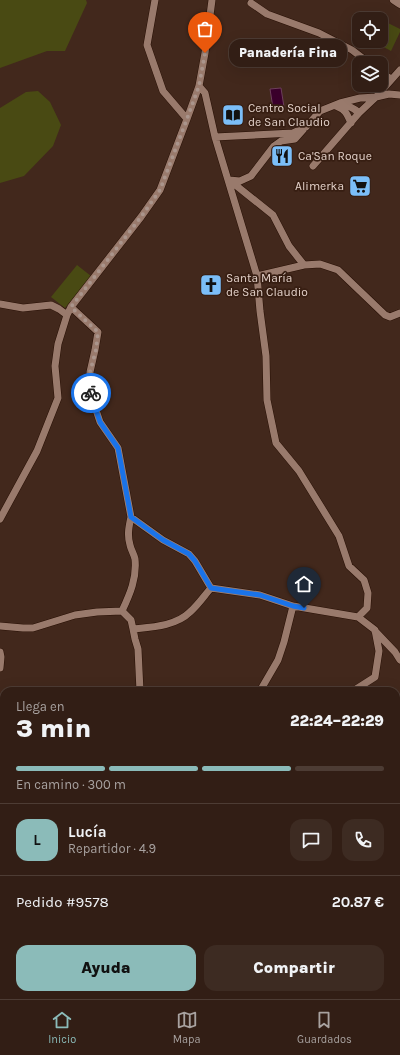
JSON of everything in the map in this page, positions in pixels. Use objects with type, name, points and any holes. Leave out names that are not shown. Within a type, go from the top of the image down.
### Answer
[{"type":"street","points":[[155,0],[148,45],[163,91],[187,119]]},
{"type":"street","points":[[0,519],[36,451],[58,398],[55,366],[58,344],[67,315],[71,307],[141,217],[160,190],[199,86],[212,0]]},
{"type":"street","points":[[394,0],[400,4]]},
{"type":"street","points":[[251,3],[267,14],[319,33],[352,50],[360,56]]},
{"type":"street","points":[[313,166],[359,113],[376,97],[400,70]]},
{"type":"street","points":[[199,86],[205,93],[215,137],[257,276],[266,356],[267,400],[276,443],[299,471],[339,536],[350,566],[364,580],[368,594],[367,608],[358,617]]},
{"type":"street","points":[[228,179],[240,181],[250,176],[274,146],[280,141],[295,139],[320,111],[340,103],[354,100],[389,94],[400,95]]},
{"type":"street","points":[[354,100],[359,106],[359,113]]},
{"type":"street","points":[[336,105],[351,106],[359,113]]},
{"type":"street","points":[[336,105],[343,109],[348,115],[351,123]]},
{"type":"street","points":[[215,137],[293,133],[306,127]]},
{"type":"street","points":[[228,179],[273,215],[289,246],[304,265]]},
{"type":"street","points":[[257,276],[304,265],[320,264],[338,270],[386,315],[390,317],[400,313]]},
{"type":"street","points":[[0,304],[23,308],[50,305],[67,315]]},
{"type":"street","points":[[71,307],[98,332],[96,350],[90,372],[92,398],[100,422],[118,448],[131,517],[128,528],[128,537],[135,561],[134,578],[132,588],[122,611]]},
{"type":"street","points":[[131,517],[163,540],[189,554],[195,561],[211,588]]},
{"type":"street","points":[[211,588],[260,595],[293,606],[358,617],[375,630],[395,652],[400,660]]},
{"type":"street","points":[[133,629],[148,628],[174,622],[189,613],[211,588]]},
{"type":"street","points":[[262,687],[278,660],[293,606]]},
{"type":"street","points":[[0,626],[33,628],[75,615],[122,611],[131,620],[138,649],[140,687]]},
{"type":"street","points":[[360,687],[375,678],[379,652],[375,630]]},
{"type":"street","points":[[0,652],[0,668]]},
{"type":"shaded area","points":[[0,0],[86,0],[87,3],[65,51],[47,51],[0,68]]},
{"type":"shaded area","points":[[388,23],[400,29],[391,51],[385,48],[388,48]]},
{"type":"shaded area","points":[[281,88],[284,107],[273,108],[270,89]]},
{"type":"shaded area","points":[[38,91],[50,102],[61,125],[53,146],[24,176],[0,183],[0,108],[26,92]]},
{"type":"shaded area","points":[[77,265],[91,276],[65,308],[51,297]]},
{"type":"way so far","points":[[91,393],[90,372],[96,350],[98,332],[71,307],[141,217],[160,190],[199,86],[205,53]]},
{"type":"place","name":"Panadería Fina","points":[[205,53]]},
{"type":"place","name":"Centro Social de San Claudio","points":[[233,115]]},
{"type":"place","name":"Ca'San Roque","points":[[282,156]]},
{"type":"place","name":"Alimerka","points":[[360,186]]},
{"type":"place","name":"Santa María de San Claudio","points":[[211,285]]},
{"type":"route","points":[[91,393],[100,422],[118,448],[131,517],[163,540],[189,554],[195,561],[211,588],[260,595],[304,608]]}]
